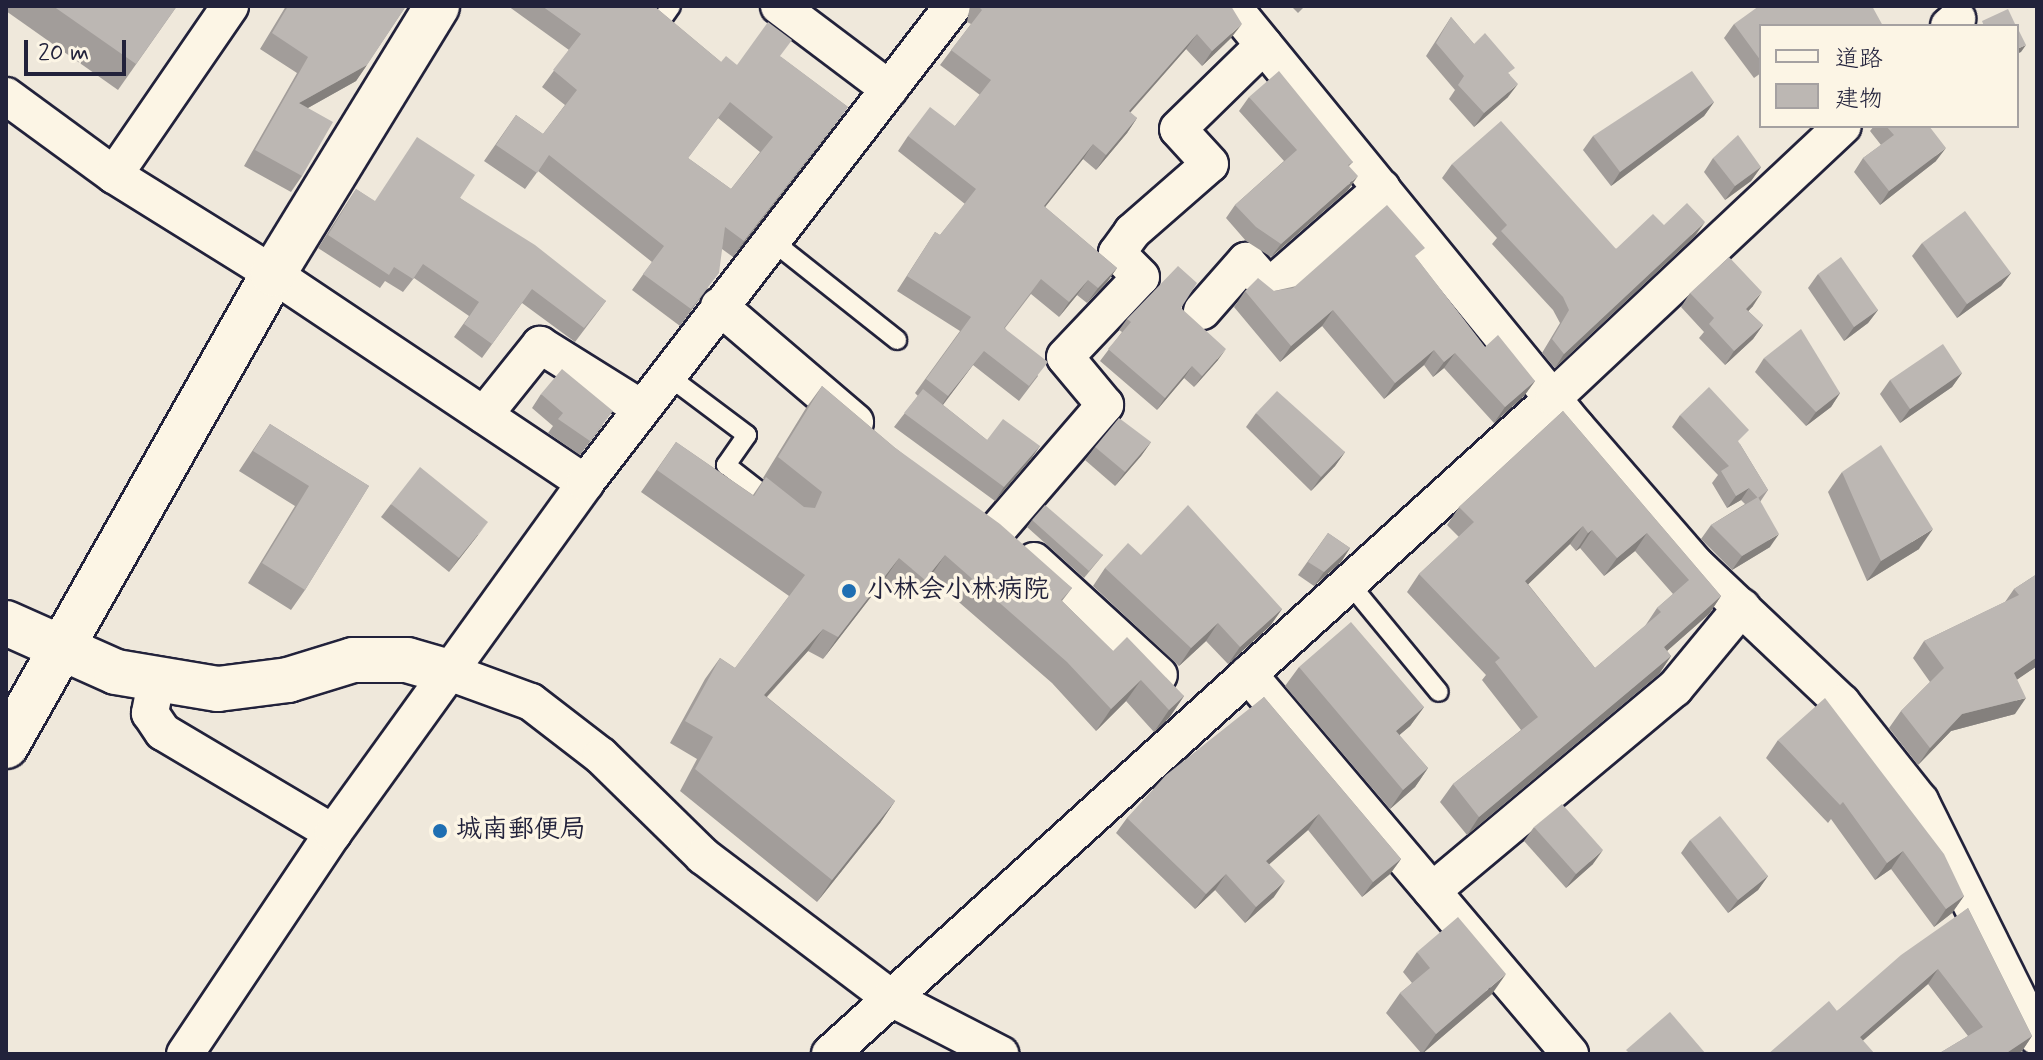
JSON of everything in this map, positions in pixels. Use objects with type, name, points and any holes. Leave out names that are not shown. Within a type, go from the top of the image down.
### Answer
[{"type":"street","points":[[114,175],[230,6]]},
{"type":"street","points":[[6,746],[273,274],[437,6]]},
{"type":"street","points":[[779,6],[889,89]]},
{"type":"street","points":[[185,1054],[333,833],[585,483],[953,6]]},
{"type":"street","points":[[1232,6],[1687,554],[1842,703],[1920,801],[2037,1037]]},
{"type":"street","points":[[1198,720],[1153,668],[986,521],[1105,405],[1065,357],[1141,277],[1117,253],[1132,232],[1210,164],[1178,129],[1264,45]]},
{"type":"street","points":[[6,96],[114,175],[273,274],[585,483]]},
{"type":"street","points":[[830,1054],[1554,397],[1841,128]]},
{"type":"street","points":[[1202,311],[1246,261],[1269,287],[1382,188]]},
{"type":"street","points":[[719,306],[879,443]]},
{"type":"street","points":[[484,415],[540,345],[641,408]]},
{"type":"street","points":[[1432,891],[1675,688],[1742,607]]},
{"type":"street","points":[[6,623],[59,648],[156,682],[218,689],[288,680],[353,660],[407,660],[531,702],[601,756],[703,856],[891,998],[1000,1054]]},
{"type":"street","points":[[1248,674],[1570,1054]]},
{"type":"street","points":[[156,682],[150,713],[163,732],[333,833]]},
{"type":"lane","points":[[660,22],[671,6]]},
{"type":"lane","points":[[771,240],[897,340]]},
{"type":"lane","points":[[667,375],[747,435],[726,465],[796,519]]},
{"type":"lane","points":[[1349,583],[1439,692]]},
{"type":"building","points":[[53,6],[177,6],[136,64]]},
{"type":"building","points":[[288,6],[406,6],[367,65],[299,103],[333,122],[302,176],[255,150],[308,57],[272,33]]},
{"type":"building","points":[[542,6],[654,6],[721,62],[726,56],[737,65],[768,22],[792,40],[780,56],[848,107],[744,241],[725,227],[719,273],[691,309],[643,274],[664,246],[549,155],[537,173],[496,145],[516,115],[543,134],[577,90],[553,70],[581,34]],"holes":[[[730,102],[773,137],[731,189],[688,158]]]},
{"type":"building","points":[[978,6],[1231,6],[1242,24],[1212,51],[1197,34],[1129,111],[1137,118],[1106,155],[1093,144],[1044,206],[1117,268],[1098,288],[1088,280],[1069,302],[1041,279],[1004,328],[1048,362],[1029,386],[984,351],[948,396],[926,379],[971,317],[907,276],[935,232],[940,235],[976,189],[908,136],[930,107],[955,126],[991,80],[951,50],[982,10]]},
{"type":"building","points":[[1759,6],[1872,6],[1882,24],[1759,24],[1759,58],[1734,24]]},
{"type":"building","points":[[2008,9],[2015,24],[1983,24],[1982,21]]},
{"type":"building","points":[[1451,17],[1474,44],[1485,33],[1515,68],[1508,73],[1518,84],[1484,113],[1458,85],[1464,76],[1436,43]]},
{"type":"building","points":[[2019,31],[2026,45],[2019,48]]},
{"type":"building","points":[[1279,71],[1353,162],[1348,165],[1358,176],[1281,244],[1256,227],[1235,205],[1297,150],[1249,97]]},
{"type":"building","points":[[1692,71],[1714,102],[1620,172],[1593,136]]},
{"type":"building","points":[[1501,121],[1616,249],[1653,214],[1664,225],[1687,203],[1705,222],[1564,354],[1552,339],[1569,310],[1563,297],[1501,231],[1507,225],[1452,164]]},
{"type":"building","points":[[1888,128],[1931,128],[1946,148],[1889,191],[1863,158],[1894,135]]},
{"type":"building","points":[[1738,135],[1761,167],[1735,186],[1713,158]]},
{"type":"building","points":[[417,137],[475,175],[460,198],[535,245],[606,301],[584,328],[532,289],[492,344],[464,324],[479,302],[423,264],[413,279],[394,267],[389,275],[328,235],[356,189],[375,201]]},
{"type":"building","points":[[1387,205],[1425,248],[1415,256],[1485,347],[1498,335],[1535,381],[1505,407],[1455,353],[1444,362],[1434,350],[1395,383],[1333,310],[1291,346],[1245,291],[1258,278],[1274,291],[1293,288]]},
{"type":"building","points":[[1965,211],[2011,273],[1967,304],[1922,243]]},
{"type":"building","points":[[1729,257],[1762,292],[1746,309],[1763,325],[1734,351],[1709,324],[1714,318],[1690,293]]},
{"type":"building","points":[[1841,257],[1878,310],[1854,327],[1818,274]]},
{"type":"building","points":[[1178,266],[1197,283],[1181,308],[1226,349],[1202,376],[1192,366],[1165,398],[1108,349],[1131,322],[1127,319]]},
{"type":"building","points":[[1801,329],[1840,393],[1816,412],[1764,358]]},
{"type":"building","points":[[1943,344],[1962,373],[1910,409],[1890,380]]},
{"type":"building","points":[[562,369],[613,411],[590,441],[558,419],[563,413],[541,394]]},
{"type":"building","points":[[822,386],[894,447],[1000,524],[1072,588],[1061,600],[1113,651],[1127,637],[1184,696],[1169,710],[1141,680],[1111,709],[1067,662],[945,555],[925,580],[899,558],[838,637],[823,629],[764,695],[895,801],[832,880],[695,769],[713,737],[685,721],[720,658],[735,668],[805,575],[657,470],[676,442],[754,496],[766,477],[804,507],[815,508],[822,492],[778,457]]},
{"type":"building","points":[[1709,387],[1749,430],[1738,441],[1768,490],[1758,498],[1749,488],[1736,496],[1721,471],[1729,466],[1680,415]]},
{"type":"building","points":[[923,389],[987,440],[1003,419],[1040,446],[1004,487],[904,413]]},
{"type":"building","points":[[1277,391],[1345,452],[1321,477],[1256,413]]},
{"type":"building","points":[[1563,411],[1721,596],[1664,647],[1671,656],[1479,817],[1453,784],[1538,717],[1495,662],[1500,658],[1419,574],[1474,522],[1459,507]],"holes":[[[1583,526],[1588,533],[1592,530],[1617,558],[1647,533],[1689,580],[1657,608],[1661,612],[1595,668],[1525,581]]]},
{"type":"building","points":[[1119,418],[1151,442],[1125,472],[1095,447]]},
{"type":"building","points":[[270,424],[369,486],[305,590],[262,563],[309,486],[253,451]]},
{"type":"building","points":[[1881,445],[1933,529],[1881,561],[1842,472]]},
{"type":"building","points":[[420,467],[488,522],[459,558],[391,504]]},
{"type":"building","points":[[1758,497],[1779,534],[1742,556],[1711,525]]},
{"type":"building","points":[[1045,505],[1103,555],[1089,571],[1032,520]]},
{"type":"building","points":[[1188,505],[1282,609],[1240,647],[1218,623],[1191,648],[1105,568],[1128,543],[1141,555]]},
{"type":"building","points":[[1328,533],[1350,548],[1324,572],[1308,562]]},
{"type":"building","points":[[2037,574],[2037,657],[2014,673],[2026,698],[1962,714],[1930,748],[1901,711],[1944,668],[1924,641],[2019,595],[2014,589]]},
{"type":"building","points":[[1351,622],[1424,707],[1396,731],[1428,768],[1403,790],[1299,667]]},
{"type":"building","points":[[1264,697],[1401,859],[1373,882],[1319,814],[1266,861],[1285,881],[1256,907],[1226,874],[1206,894],[1127,818],[1166,775]]},
{"type":"building","points":[[1825,698],[1944,854],[1964,896],[1946,909],[1903,851],[1887,863],[1843,802],[1840,805],[1778,740]]},
{"type":"building","points":[[1562,804],[1603,850],[1576,874],[1534,827]]},
{"type":"building","points":[[1720,816],[1768,876],[1738,900],[1690,840]]},
{"type":"building","points":[[1968,908],[2032,1036],[2005,1054],[1938,1054],[1983,1027],[1938,969],[1860,1037],[1875,1054],[1768,1054],[1829,1001],[1837,1011],[1901,955]]},
{"type":"building","points":[[1458,917],[1506,974],[1436,1034],[1400,993],[1430,968],[1417,952]]},
{"type":"building","points":[[1670,1012],[1706,1054],[1630,1054],[1626,1050]]},
{"type":"place","name":"小林会小林病院","points":[[849,591]]},
{"type":"place","name":"城南郵便局","points":[[440,831]]}]
